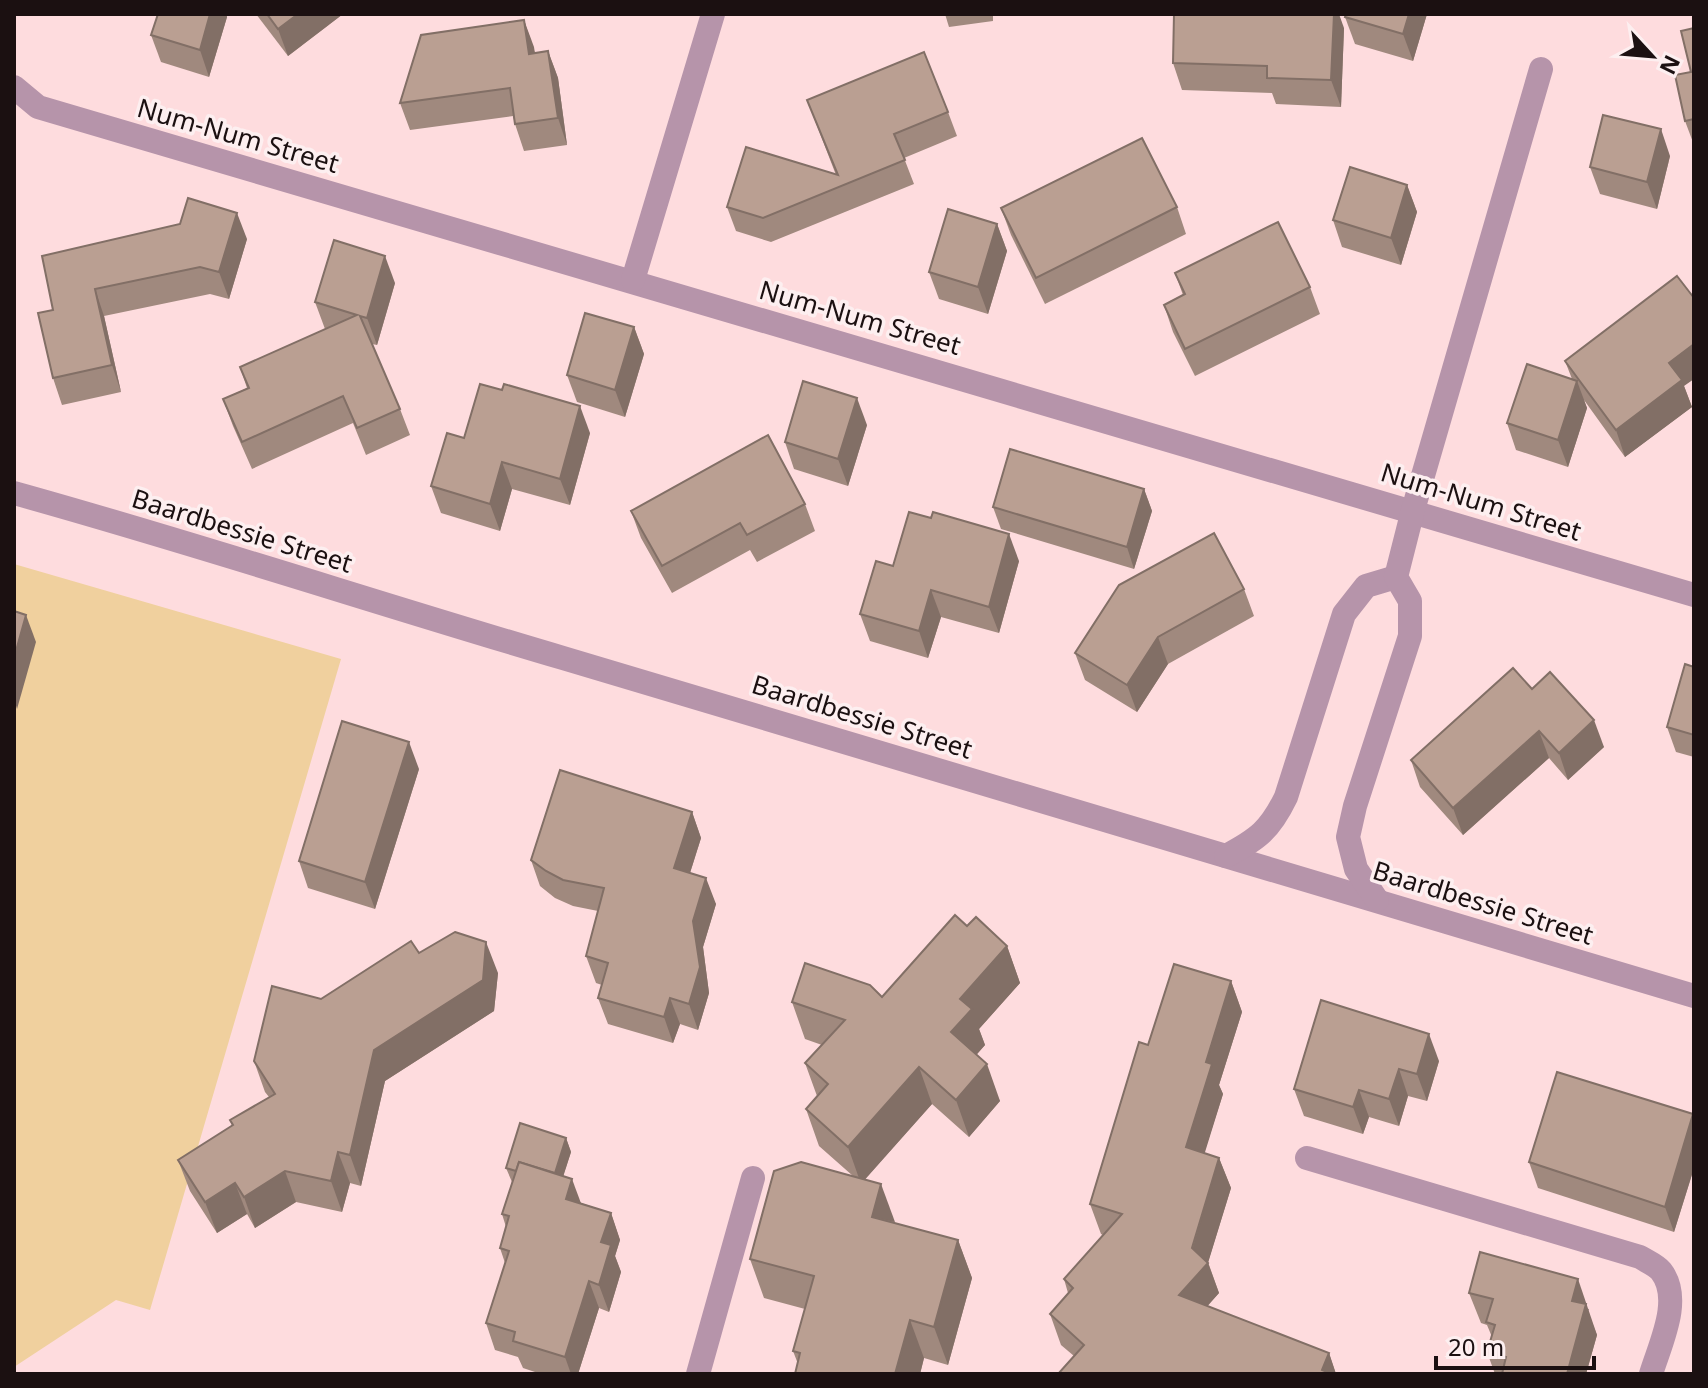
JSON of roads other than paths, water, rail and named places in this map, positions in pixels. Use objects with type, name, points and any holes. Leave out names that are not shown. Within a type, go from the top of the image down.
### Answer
[{"type":"street","points":[[633,280],[713,14]]},
{"type":"street","points":[[1377,900],[1356,869],[1348,837],[1355,806],[1410,636],[1410,601],[1396,577],[1541,69]]},
{"type":"street","name":"Num-Num Street","points":[[14,87],[38,107],[1694,595]]},
{"type":"street","name":"Baardbessie Street","points":[[14,493],[136,527],[561,658],[797,725],[1694,996]]},
{"type":"street","points":[[1226,856],[1252,842],[1274,821],[1286,797],[1344,614],[1366,586],[1396,577]]},
{"type":"street","points":[[1307,1158],[1640,1257],[1660,1271],[1671,1293],[1668,1316],[1651,1374]]},
{"type":"street","points":[[698,1374],[753,1178]]}]
